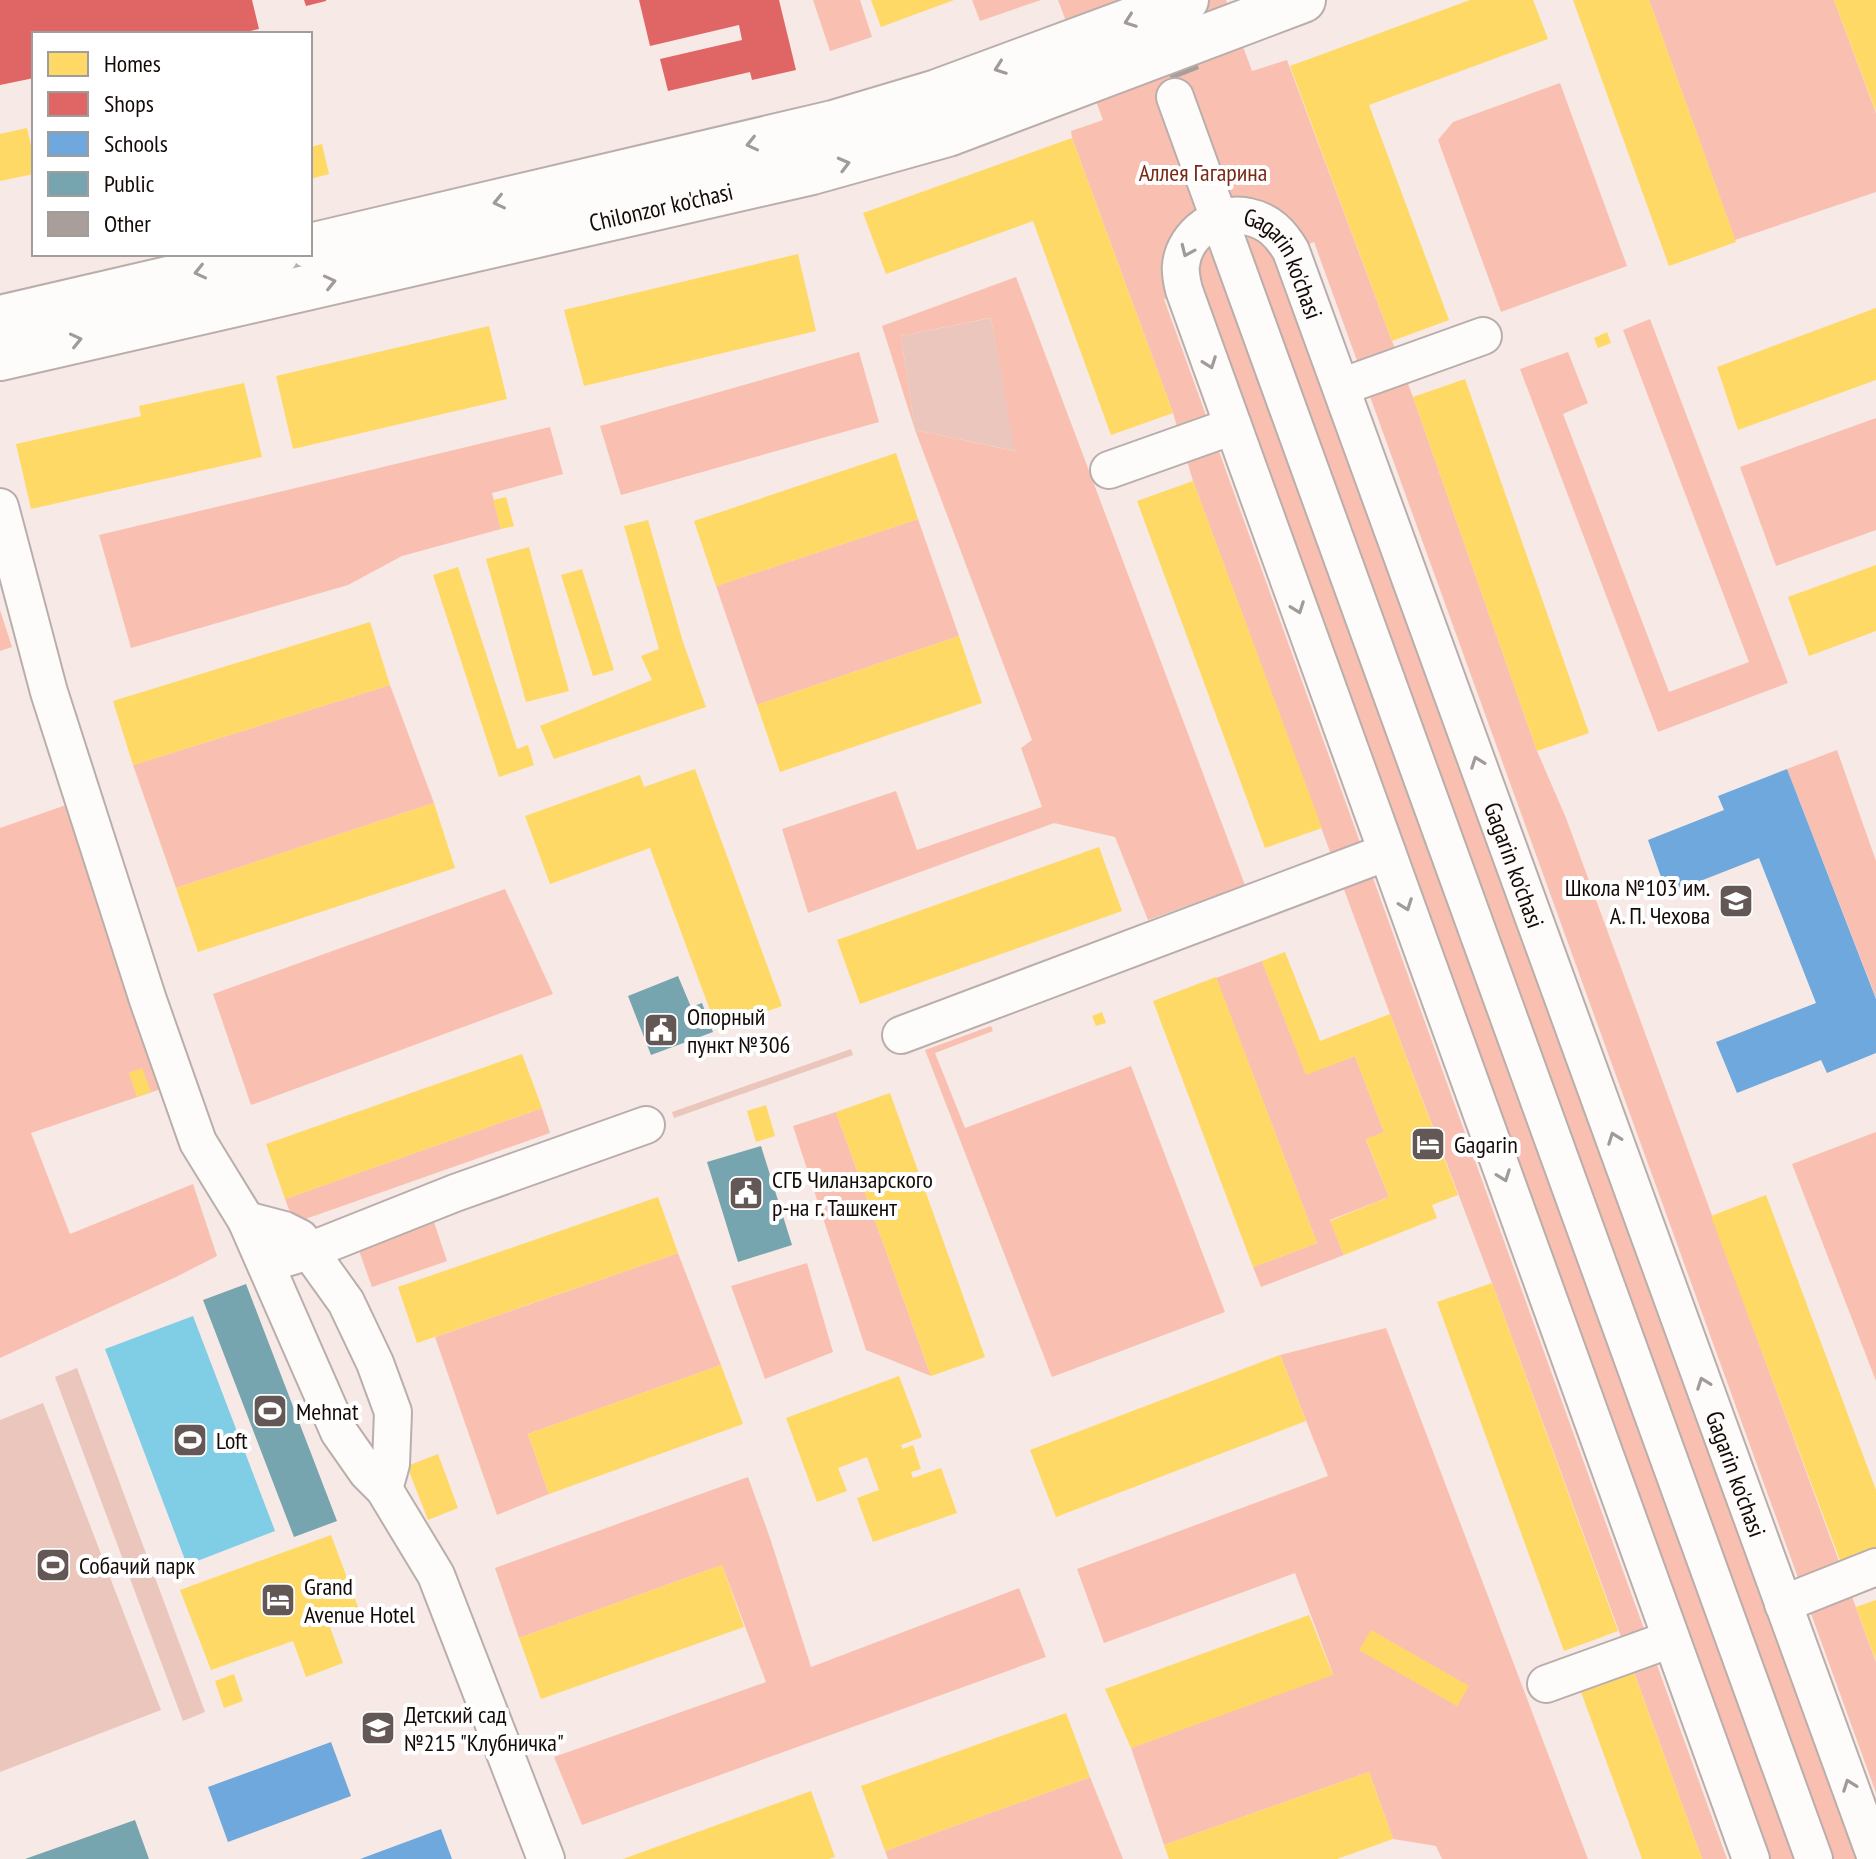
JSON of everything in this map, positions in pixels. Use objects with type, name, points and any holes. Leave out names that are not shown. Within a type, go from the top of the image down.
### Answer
[{"type":"main road","name":"Chilonzor ko'chasi","points":[[312,246],[845,120],[937,92],[1186,0]]},
{"type":"main road","name":"Chilonzor ko'chasi","points":[[0,358],[853,162],[948,134],[1303,0]]},
{"type":"main road","points":[[0,318],[267,256]]},
{"type":"street","points":[[1175,97],[1814,1859]]},
{"type":"street","name":"Gagarin ko'chasi","points":[[1751,1859],[1184,290],[1181,265],[1187,246],[1200,230],[1219,219],[1241,215],[1270,225],[1291,251],[1876,1858]]},
{"type":"street","points":[[1341,387],[1483,336]]},
{"type":"street","points":[[1109,470],[1233,426]]},
{"type":"street","points":[[0,507],[49,692],[153,1014],[198,1142],[246,1220],[339,1432],[367,1472],[384,1489],[436,1575],[546,1859]]},
{"type":"street","points":[[901,1035],[1387,852]]},
{"type":"street","points":[[266,1264],[309,1251],[455,1193],[646,1125]]},
{"type":"street","points":[[246,1220],[284,1230],[300,1238],[346,1302],[375,1363],[393,1412],[391,1464],[384,1489]]},
{"type":"street","points":[[339,1432],[393,1412]]},
{"type":"street","points":[[1783,1604],[1876,1567]]},
{"type":"street","points":[[1546,1684],[1671,1639]]},
{"type":"shaded area","points":[[991,318],[1016,451],[915,430],[901,336]]},
{"type":"shaded area","points":[[851,1049],[853,1055],[674,1118],[672,1112]]},
{"type":"shaded area","points":[[77,1368],[205,1712],[183,1721],[55,1377]]},
{"type":"shaded area","name":"Собачий парк","points":[[43,1403],[161,1710],[0,1772],[0,1420]]},
{"type":"green space","points":[[813,0],[860,0],[872,37],[830,51]]},
{"type":"green space","points":[[972,0],[1041,0],[980,21]]},
{"type":"green space","name":"Аллея Гагарина","points":[[1058,0],[1226,0],[1252,71],[1287,60],[1413,397],[1537,751],[1566,818],[1876,1662],[1876,1793],[1314,242],[1277,256],[1858,1859],[1769,1859],[1197,286],[1164,299],[1727,1859],[1702,1859],[1492,1283],[1193,481],[1173,413],[1072,138],[1071,131],[1103,120]]},
{"type":"green space","points":[[1649,0],[1834,0],[1876,113],[1876,192],[1735,240]]},
{"type":"green space","points":[[1560,83],[1627,266],[1501,312],[1438,140],[1453,122]]},
{"type":"green space","points":[[1016,277],[1245,885],[1148,920],[1115,837],[1054,823],[808,913],[782,829],[896,791],[917,850],[1042,807],[1021,748],[1032,740],[915,430],[882,326]],"holes":[[[991,318],[1015,451],[915,430],[901,336]]]},
{"type":"green space","points":[[1650,319],[1788,683],[1658,732],[1520,369],[1568,352],[1588,403],[1563,414],[1669,692],[1749,662],[1623,330]]},
{"type":"green space","points":[[859,352],[879,422],[621,495],[600,426]]},
{"type":"green space","points":[[1876,418],[1876,530],[1776,566],[1740,467]]},
{"type":"green space","points":[[550,427],[563,474],[492,493],[501,529],[402,556],[348,585],[131,648],[99,535]]},
{"type":"green space","points":[[918,519],[959,636],[757,705],[716,586]]},
{"type":"green space","points":[[0,610],[12,647],[0,651]]},
{"type":"green space","points":[[390,685],[434,803],[176,888],[133,765]]},
{"type":"green space","points":[[1837,750],[1876,861],[1876,998],[1787,769]]},
{"type":"green space","points":[[69,804],[161,1089],[31,1133],[70,1234],[193,1184],[217,1256],[0,1358],[0,828]]},
{"type":"green space","points":[[505,889],[553,994],[251,1105],[213,994]]},
{"type":"green space","points":[[1262,961],[1306,1074],[1355,1056],[1384,1132],[1366,1140],[1389,1197],[1330,1220],[1344,1255],[1261,1287],[1253,1267],[1317,1243],[1216,978]]},
{"type":"green space","points":[[991,1026],[993,1031],[935,1053],[965,1128],[1131,1066],[1225,1312],[1052,1377],[925,1050]]},
{"type":"green space","points":[[542,1108],[550,1133],[294,1223],[285,1199]]},
{"type":"green space","points":[[836,1112],[931,1376],[866,1350],[793,1126]]},
{"type":"green space","points":[[1876,1132],[1876,1381],[1792,1164]]},
{"type":"green space","points":[[434,1222],[447,1261],[372,1287],[358,1248]]},
{"type":"green space","points":[[678,1253],[721,1365],[528,1434],[549,1494],[497,1515],[435,1337]]},
{"type":"green space","points":[[807,1263],[833,1352],[765,1379],[731,1286]]},
{"type":"green space","points":[[1386,1328],[1588,1859],[1442,1859],[1436,1846],[1393,1839],[1369,1772],[1164,1845],[1131,1748],[1333,1674],[1295,1573],[1104,1643],[1077,1569],[1328,1476],[1280,1355]]},
{"type":"green space","points":[[748,1477],[811,1667],[1019,1588],[1046,1657],[582,1825],[554,1757],[766,1682],[722,1565],[519,1638],[495,1568]]},
{"type":"green space","points":[[1090,1777],[1123,1859],[888,1859],[885,1851]]},
{"type":"water","name":"Loft","points":[[193,1316],[275,1531],[187,1565],[105,1349]]},
{"type":"building: Homes","points":[[871,0],[954,0],[881,27]]},
{"type":"building: Homes","points":[[1470,0],[1533,0],[1548,39],[1369,105],[1449,320],[1392,341],[1290,66]]},
{"type":"building: Homes","points":[[1573,0],[1649,0],[1736,242],[1669,266]]},
{"type":"building: Homes","points":[[1834,0],[1876,0],[1876,112]]},
{"type":"building: Homes","points":[[27,128],[32,150],[32,174],[0,181],[0,134]]},
{"type":"building: Homes","points":[[1072,138],[1173,413],[1111,435],[1033,221],[886,274],[863,213]]},
{"type":"building: Homes","points":[[322,144],[329,174],[312,178],[312,146]]},
{"type":"building: Homes","points":[[798,254],[816,331],[584,386],[564,310]]},
{"type":"building: Homes","points":[[1876,308],[1876,380],[1738,430],[1717,367]]},
{"type":"building: Homes","points":[[489,326],[507,399],[293,449],[276,376]]},
{"type":"building: Homes","points":[[1607,332],[1611,343],[1598,348],[1594,338]]},
{"type":"building: Homes","points":[[1465,379],[1589,733],[1537,751],[1413,397]]},
{"type":"building: Homes","points":[[244,383],[262,457],[31,509],[16,444],[141,416],[139,406]]},
{"type":"building: Homes","points":[[896,453],[918,519],[716,586],[694,521]]},
{"type":"building: Homes","points":[[1193,481],[1322,828],[1265,848],[1137,501]]},
{"type":"building: Homes","points":[[506,497],[514,526],[501,529],[493,500]]},
{"type":"building: Homes","points":[[648,520],[683,642],[706,707],[554,759],[540,726],[652,680],[641,656],[659,649],[624,526]]},
{"type":"building: Homes","points":[[529,547],[569,691],[526,702],[486,559]]},
{"type":"building: Homes","points":[[1876,565],[1876,631],[1809,656],[1788,597]]},
{"type":"building: Homes","points":[[458,567],[517,749],[528,745],[534,765],[499,777],[433,575]]},
{"type":"building: Homes","points":[[582,569],[614,670],[593,676],[561,575]]},
{"type":"building: Homes","points":[[370,622],[390,685],[133,765],[113,701]]},
{"type":"building: Homes","points":[[959,636],[982,703],[780,772],[757,705]]},
{"type":"building: Homes","points":[[695,769],[782,1006],[717,1029],[650,848],[550,884],[525,816],[640,775],[644,787]]},
{"type":"building: Homes","points":[[434,803],[455,868],[198,952],[176,888]]},
{"type":"building: Homes","points":[[1099,847],[1122,911],[860,1004],[837,940]]},
{"type":"building: Homes","points":[[1285,952],[1320,1041],[1390,1014],[1458,1195],[1432,1205],[1437,1218],[1344,1255],[1330,1221],[1389,1197],[1366,1139],[1384,1132],[1355,1056],[1306,1075],[1262,961]]},
{"type":"building: Homes","points":[[1216,977],[1317,1243],[1253,1267],[1153,1001]]},
{"type":"building: Homes","points":[[1102,1012],[1106,1023],[1096,1026],[1092,1016]]},
{"type":"building: Homes","points":[[522,1054],[542,1108],[285,1199],[266,1144]]},
{"type":"building: Homes","points":[[142,1068],[151,1092],[137,1097],[129,1073]]},
{"type":"building: Homes","points":[[890,1093],[985,1357],[931,1376],[836,1112]]},
{"type":"building: Homes","points":[[766,1105],[775,1136],[756,1142],[747,1111]]},
{"type":"building: Homes","points":[[1766,1195],[1876,1490],[1876,1551],[1841,1563],[1711,1216]]},
{"type":"building: Homes","points":[[658,1197],[678,1253],[417,1343],[398,1287]]},
{"type":"building: Homes","points":[[1492,1283],[1618,1631],[1564,1651],[1437,1302]]},
{"type":"building: Homes","points":[[1280,1355],[1306,1421],[1056,1517],[1030,1450]]},
{"type":"building: Homes","points":[[721,1365],[743,1424],[549,1494],[528,1434]]},
{"type":"building: Homes","points":[[899,1376],[922,1437],[901,1445],[903,1449],[913,1445],[921,1469],[911,1472],[913,1478],[941,1468],[957,1513],[873,1542],[857,1498],[879,1490],[867,1457],[838,1468],[847,1491],[817,1502],[786,1418]]},
{"type":"building: Homes","points":[[438,1454],[458,1508],[428,1520],[407,1466]]},
{"type":"building: Homes","name":"Grand Avenue Hotel","points":[[331,1535],[361,1615],[330,1627],[343,1663],[306,1677],[293,1641],[211,1670],[180,1590]]},
{"type":"building: Homes","points":[[722,1565],[744,1627],[541,1699],[519,1638]]},
{"type":"building: Homes","points":[[1876,1600],[1876,1661],[1856,1607]]},
{"type":"building: Homes","points":[[1309,1615],[1333,1675],[1131,1748],[1105,1689]]},
{"type":"building: Homes","points":[[1371,1630],[1469,1686],[1457,1706],[1359,1650]]},
{"type":"building: Homes","points":[[1634,1673],[1702,1859],[1642,1859],[1581,1692]]},
{"type":"building: Homes","points":[[234,1674],[243,1701],[224,1708],[215,1681]]},
{"type":"building: Homes","points":[[1066,1713],[1090,1777],[885,1851],[861,1786]]},
{"type":"building: Homes","points":[[1369,1772],[1393,1839],[1337,1859],[1169,1859],[1164,1845]]},
{"type":"building: Homes","points":[[811,1791],[835,1857],[623,1859]]},
{"type":"building: Shops","points":[[0,0],[252,0],[259,29],[245,32],[32,32],[32,78],[0,85]]},
{"type":"building: Shops","points":[[304,0],[326,0],[326,1],[306,6]]},
{"type":"building: Shops","points":[[639,0],[779,0],[796,70],[752,80],[750,72],[668,91],[660,59],[742,40],[739,25],[650,46]]},
{"type":"building: Schools","points":[[1787,769],[1876,999],[1876,1053],[1827,1073],[1821,1060],[1737,1093],[1716,1042],[1816,1003],[1759,858],[1667,894],[1648,840],[1724,810],[1718,796]]},
{"type":"building: Schools","name":"Детский сад №215 \"Клубничка\"","points":[[331,1742],[351,1796],[228,1842],[208,1787]]},
{"type":"building: Schools","points":[[441,1829],[452,1859],[360,1859]]},
{"type":"building: Public","points":[[678,976],[691,1007],[702,1003],[713,1032],[651,1055],[628,996]]},
{"type":"building: Public","points":[[761,1146],[792,1245],[738,1262],[707,1162]]},
{"type":"building: Public","name":"Mehnat","points":[[246,1284],[337,1521],[294,1537],[203,1300]]},
{"type":"building: Public","points":[[135,1820],[149,1859],[25,1859]]},
{"type":"building: Other","points":[[1196,59],[1199,69],[1171,80],[1168,70]]},
{"type":"place","name":"Школа №103 им. А. П. Чехова","points":[[1736,901]]},
{"type":"place","name":"Опорный пункт №306","points":[[661,1030]]},
{"type":"place","name":"Gagarin","points":[[1428,1144]]},
{"type":"place","name":"СГБ Чиланзарского р-на г. Ташкент","points":[[746,1193]]},
{"type":"place","name":"Mehnat","points":[[270,1411]]},
{"type":"place","name":"Loft","points":[[190,1440]]},
{"type":"place","name":"Собачий парк","points":[[53,1565]]},
{"type":"place","name":"Grand Avenue Hotel","points":[[278,1600]]},
{"type":"place","name":"Детский сад №215 \"Клубничка\"","points":[[378,1728]]}]
